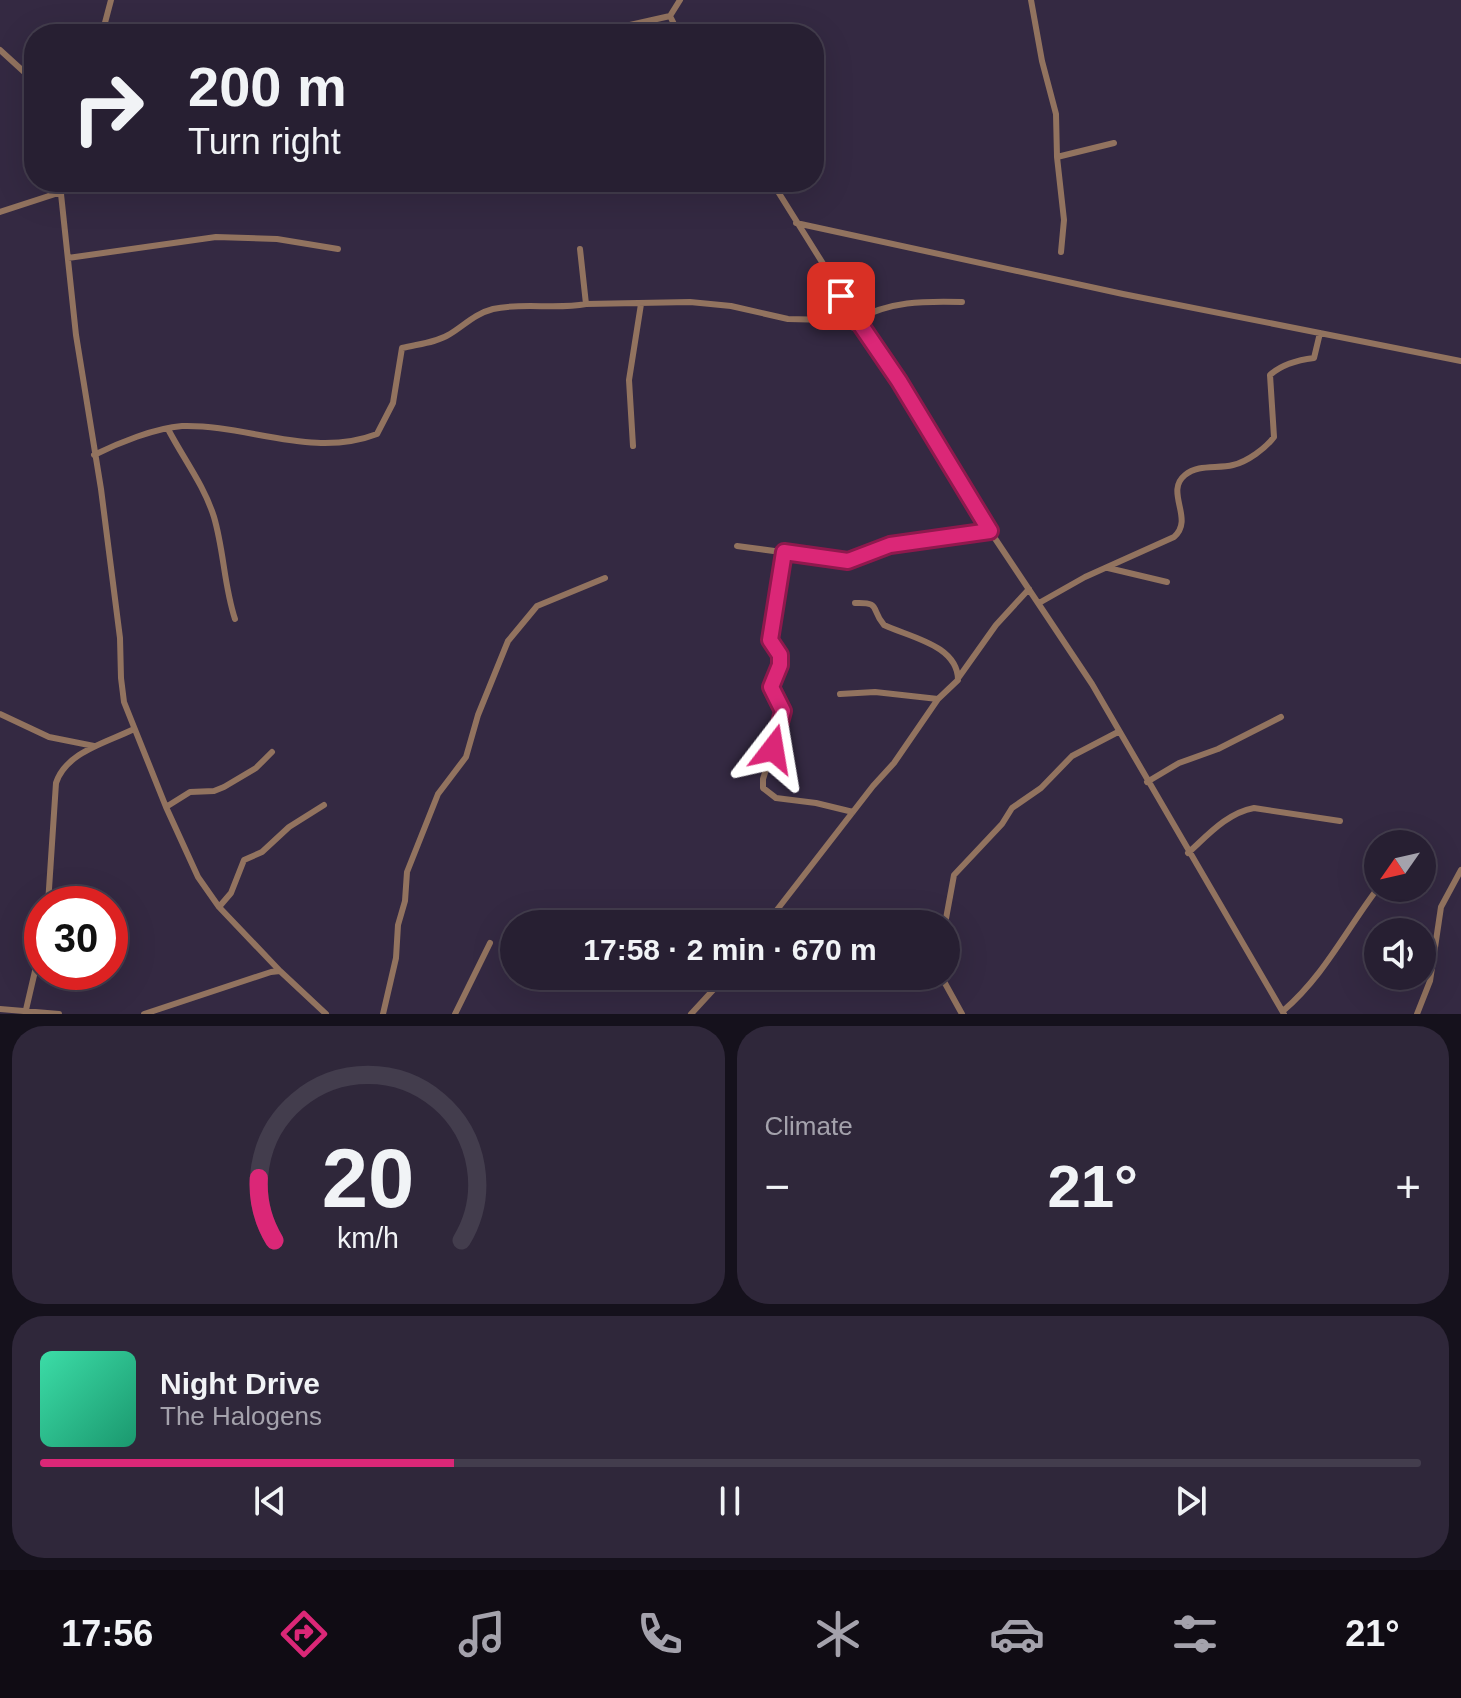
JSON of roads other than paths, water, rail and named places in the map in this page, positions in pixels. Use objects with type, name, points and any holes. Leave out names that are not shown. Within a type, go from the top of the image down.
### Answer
[{"type":"street","points":[[105,24],[111,0]]},
{"type":"street","points":[[634,24],[670,16],[680,0]]},
{"type":"street","points":[[1031,0],[1056,114],[1064,220],[1061,252]]},
{"type":"street","points":[[670,16],[674,24]]},
{"type":"street","points":[[0,50],[24,72]]},
{"type":"street","points":[[1057,157],[1114,143]]},
{"type":"street","points":[[0,212],[66,192]]},
{"type":"street","points":[[778,192],[990,531],[1083,671],[1284,1012],[1315,980],[1368,902]]},
{"type":"street","points":[[61,194],[78,349],[120,638],[124,702],[198,877],[219,907],[326,1014]]},
{"type":"street","points":[[796,223],[1123,294],[1461,361]]},
{"type":"street","points":[[68,258],[216,237],[277,239],[338,249]]},
{"type":"street","points":[[580,249],[586,304]]},
{"type":"street","points":[[856,320],[877,308],[922,301],[962,302]]},
{"type":"street","points":[[94,455],[118,443],[177,426],[319,444],[368,437],[380,430],[393,403],[402,348],[448,336],[470,318],[493,309],[526,305],[562,307],[690,302],[731,306],[788,319],[830,320],[867,332]]},
{"type":"street","points":[[633,446],[629,380],[641,304]]},
{"type":"street","points":[[1039,603],[1181,531],[1184,520],[1176,489],[1181,477],[1193,470],[1238,464],[1269,444],[1274,437],[1270,375],[1300,360],[1314,358],[1320,333]]},
{"type":"street","points":[[168,429],[200,484],[213,514],[224,561],[226,592],[235,619]]},
{"type":"street","points":[[737,546],[848,561],[890,545],[990,531]]},
{"type":"street","points":[[784,552],[770,640],[780,655],[780,665],[771,687],[781,706],[782,719],[763,788],[776,798],[853,812]]},
{"type":"street","points":[[1108,567],[1167,582]]},
{"type":"street","points":[[383,1014],[396,958],[407,872],[438,794],[466,757],[478,715],[508,641],[537,606],[605,578]]},
{"type":"street","points":[[777,910],[918,732],[938,699],[959,677],[996,625],[1029,589]]},
{"type":"street","points":[[855,603],[875,605],[884,625],[945,652],[959,677]]},
{"type":"street","points":[[840,694],[875,692],[938,699]]},
{"type":"street","points":[[0,714],[49,737],[97,747]]},
{"type":"street","points":[[1147,782],[1179,763],[1218,749],[1281,717]]},
{"type":"street","points":[[49,886],[56,783],[61,768],[73,758],[134,729]]},
{"type":"street","points":[[948,910],[954,875],[1002,824],[1012,808],[1041,788],[1072,756],[1118,732]]},
{"type":"street","points":[[166,807],[190,792],[224,787],[256,768],[272,752]]},
{"type":"street","points":[[219,907],[231,893],[244,860],[259,854],[289,827],[324,805]]},
{"type":"street","points":[[1188,853],[1241,810],[1254,808],[1340,821]]},
{"type":"street","points":[[1417,1014],[1430,981],[1441,907],[1461,870]]},
{"type":"street","points":[[455,1014],[490,943]]},
{"type":"street","points":[[144,1014],[280,971]]},
{"type":"street","points":[[26,1012],[31,990]]},
{"type":"street","points":[[691,1014],[713,990]]},
{"type":"street","points":[[949,990],[962,1014]]},
{"type":"street","points":[[0,1009],[59,1014]]}]
